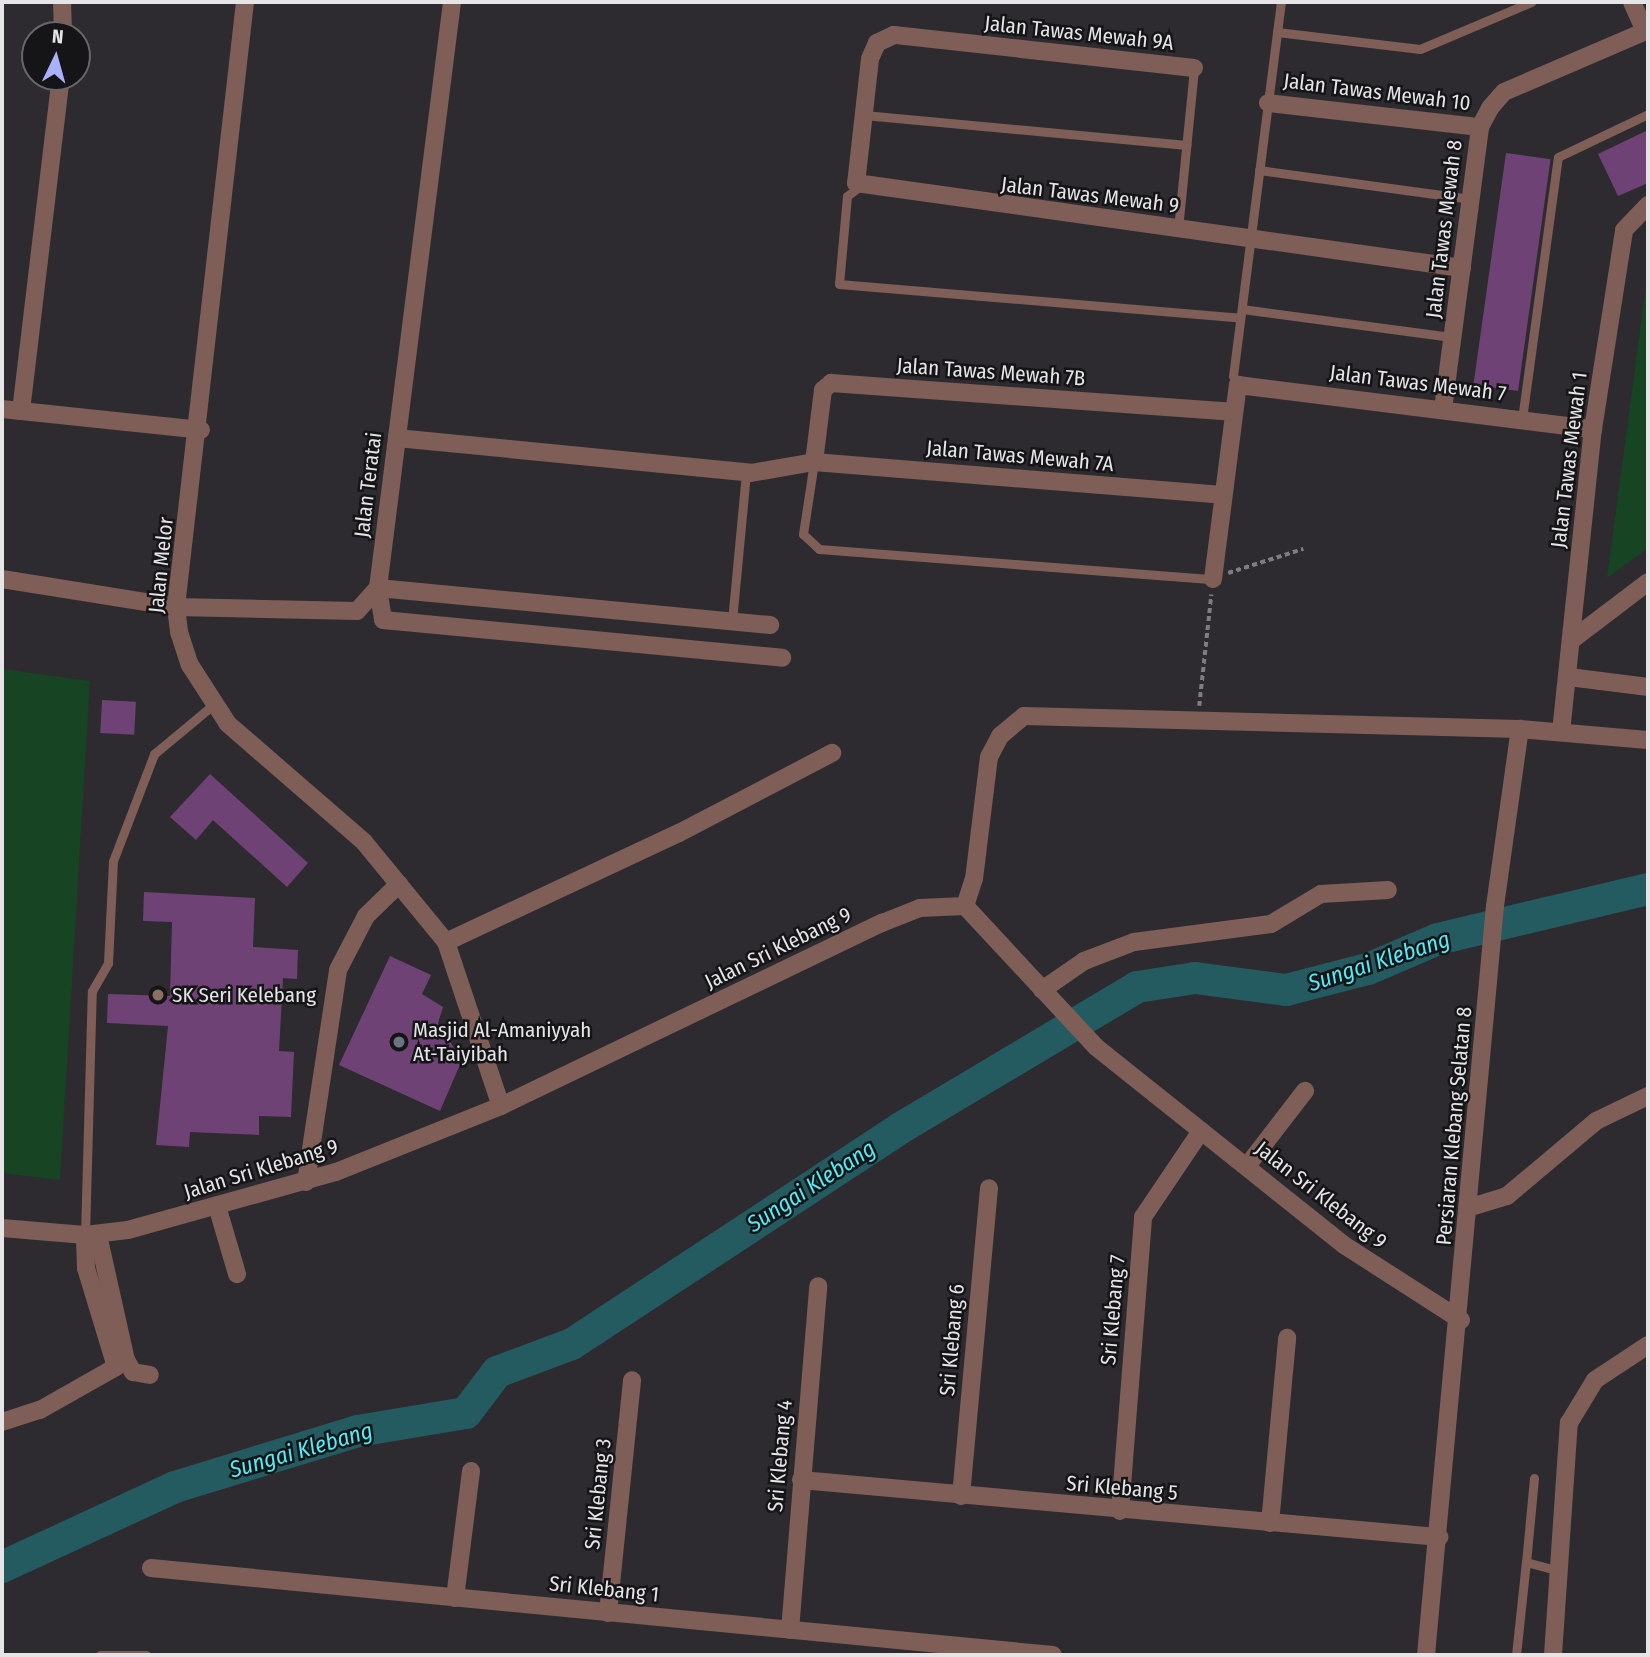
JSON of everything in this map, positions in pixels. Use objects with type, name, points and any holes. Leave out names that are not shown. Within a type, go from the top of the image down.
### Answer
[{"type":"street","points":[[62,2],[63,21]]},
{"type":"street","name":"Jalan Melor","points":[[245,2],[201,430],[176,607],[190,665],[213,705],[256,753],[364,842],[446,942],[501,1107]]},
{"type":"street","name":"Jalan Teratai","points":[[452,2],[379,588],[383,620],[782,657]]},
{"type":"street","points":[[1632,2],[1647,31]]},
{"type":"street","name":"Jalan Tawas Mewah 8","points":[[1443,409],[1480,127],[1504,92],[1647,31]]},
{"type":"street","name":"Jalan Tawas Mewah 9A","points":[[864,115],[877,43],[894,35],[1194,68]]},
{"type":"street","points":[[21,411],[59,91]]},
{"type":"street","name":"Jalan Tawas Mewah 10","points":[[1268,103],[1480,127]]},
{"type":"street","points":[[859,187],[864,115]]},
{"type":"street","name":"Jalan Tawas Mewah 9","points":[[859,187],[1461,268]]},
{"type":"street","name":"Jalan Tawas Mewah 1","points":[[1561,732],[1569,677],[1593,429],[1624,230],[1648,205]]},
{"type":"street","name":"Jalan Tawas Mewah 7B","points":[[814,462],[823,390],[831,383],[1232,412]]},
{"type":"street","points":[[1213,579],[1232,412],[1238,385]]},
{"type":"street","name":"Jalan Tawas Mewah 7","points":[[1238,385],[1593,429]]},
{"type":"street","points":[[2,409],[201,430]]},
{"type":"street","name":"Jalan Tawas Mewah 7A","points":[[397,439],[746,472],[814,462],[1223,495]]},
{"type":"street","points":[[2,579],[176,607],[357,611],[379,588],[770,625]]},
{"type":"street","points":[[1573,639],[1648,582]]},
{"type":"street","points":[[1569,677],[1648,687]]},
{"type":"street","points":[[965,906],[976,866],[989,757],[1013,722],[1024,716],[1520,729],[1648,740]]},
{"type":"street","name":"Persiaran Klebang Selatan 8","points":[[1426,1655],[1461,1321],[1495,905],[1520,729]]},
{"type":"street","points":[[446,942],[680,833],[832,753]]},
{"type":"street","points":[[306,1182],[338,970],[366,916],[399,884]]},
{"type":"street","points":[[1042,990],[1084,961],[1134,942],[1271,924],[1321,894],[1388,890]]},
{"type":"street","name":"Jalan Sri Klebang 9","points":[[2,1228],[92,1235],[306,1182],[501,1107],[882,923],[920,908],[965,906],[1096,1048],[1371,1265],[1461,1321]]},
{"type":"street","points":[[1247,1166],[1305,1091]]},
{"type":"street","points":[[1471,1207],[1507,1196],[1596,1121],[1648,1096]]},
{"type":"street","name":"Sri Klebang 7","points":[[1120,1511],[1143,1217],[1201,1131]]},
{"type":"street","name":"Sri Klebang 6","points":[[961,1496],[989,1188]]},
{"type":"street","points":[[217,1206],[237,1274]]},
{"type":"street","points":[[92,1235],[126,1360],[133,1371],[150,1375]]},
{"type":"street","points":[[2,1422],[40,1410],[116,1367],[86,1268],[92,1235]]},
{"type":"street","name":"Sri Klebang 4","points":[[790,1630],[818,1286]]},
{"type":"street","points":[[1270,1523],[1287,1338]]},
{"type":"street","points":[[1553,1655],[1556,1570],[1577,1402],[1623,1357],[1648,1345]]},
{"type":"street","name":"Sri Klebang 3","points":[[608,1613],[632,1380]]},
{"type":"street","points":[[455,1598],[471,1471]]},
{"type":"street","name":"Sri Klebang 5","points":[[801,1480],[1120,1511],[1439,1537]]},
{"type":"street","name":"Sri Klebang 1","points":[[151,1567],[1053,1655]]},
{"type":"lane","points":[[1238,385],[1233,376],[1281,2]]},
{"type":"lane","points":[[1277,32],[1420,49],[1531,2]]},
{"type":"lane","points":[[1178,229],[1194,68]]},
{"type":"lane","points":[[1522,419],[1558,157],[1648,114]]},
{"type":"lane","points":[[864,115],[1186,145]]},
{"type":"lane","points":[[1259,170],[1471,199]]},
{"type":"lane","points":[[859,187],[847,196],[839,284],[1241,314],[1453,338]]},
{"type":"lane","points":[[814,462],[803,534],[819,549],[1213,579]]},
{"type":"lane","points":[[733,621],[746,472]]},
{"type":"lane","points":[[92,1235],[92,991],[107,963],[113,861],[154,754],[213,705]]},
{"type":"lane","points":[[1516,1655],[1534,1478]]},
{"type":"lane","points":[[1526,1562],[1556,1570]]},
{"type":"lane","points":[[100,1655],[146,1655]]},
{"type":"path","points":[[1197,722],[1213,579],[1303,549]]},
{"type":"green space","points":[[1648,271],[1648,548],[1607,578]]},
{"type":"green space","points":[[2,669],[90,681],[60,1180],[2,1173]]},
{"type":"building","points":[[1648,130],[1648,183],[1618,196],[1598,154]]},
{"type":"building","points":[[1506,153],[1551,159],[1518,391],[1473,385]]},
{"type":"building","points":[[102,700],[136,702],[134,735],[100,733]]},
{"type":"building","points":[[210,774],[308,863],[287,887],[213,820],[196,840],[170,817]]},
{"type":"building","points":[[144,892],[255,898],[253,947],[298,950],[297,979],[283,978],[279,1051],[294,1052],[291,1117],[259,1116],[259,1135],[190,1132],[189,1147],[156,1145],[168,1026],[107,1023],[108,994],[170,996],[172,922],[143,921]]},
{"type":"building","name":"Masjid Al-Amaniyyah At-Taiyibah","points":[[390,956],[431,975],[422,994],[443,1007],[438,1023],[462,1060],[440,1111],[339,1065]]},
{"type":"waterway","name":"Sungai Klebang","points":[[2,1567],[175,1487],[358,1431],[466,1413],[497,1372],[572,1344],[899,1129],[1137,987],[1195,978],[1286,990],[1368,969],[1438,939],[1648,889]]},
{"type":"place","name":"SK Seri Kelebang","points":[[158,995]]},
{"type":"place","name":"Masjid Al-Amaniyyah At-Taiyibah","points":[[399,1042]]}]
